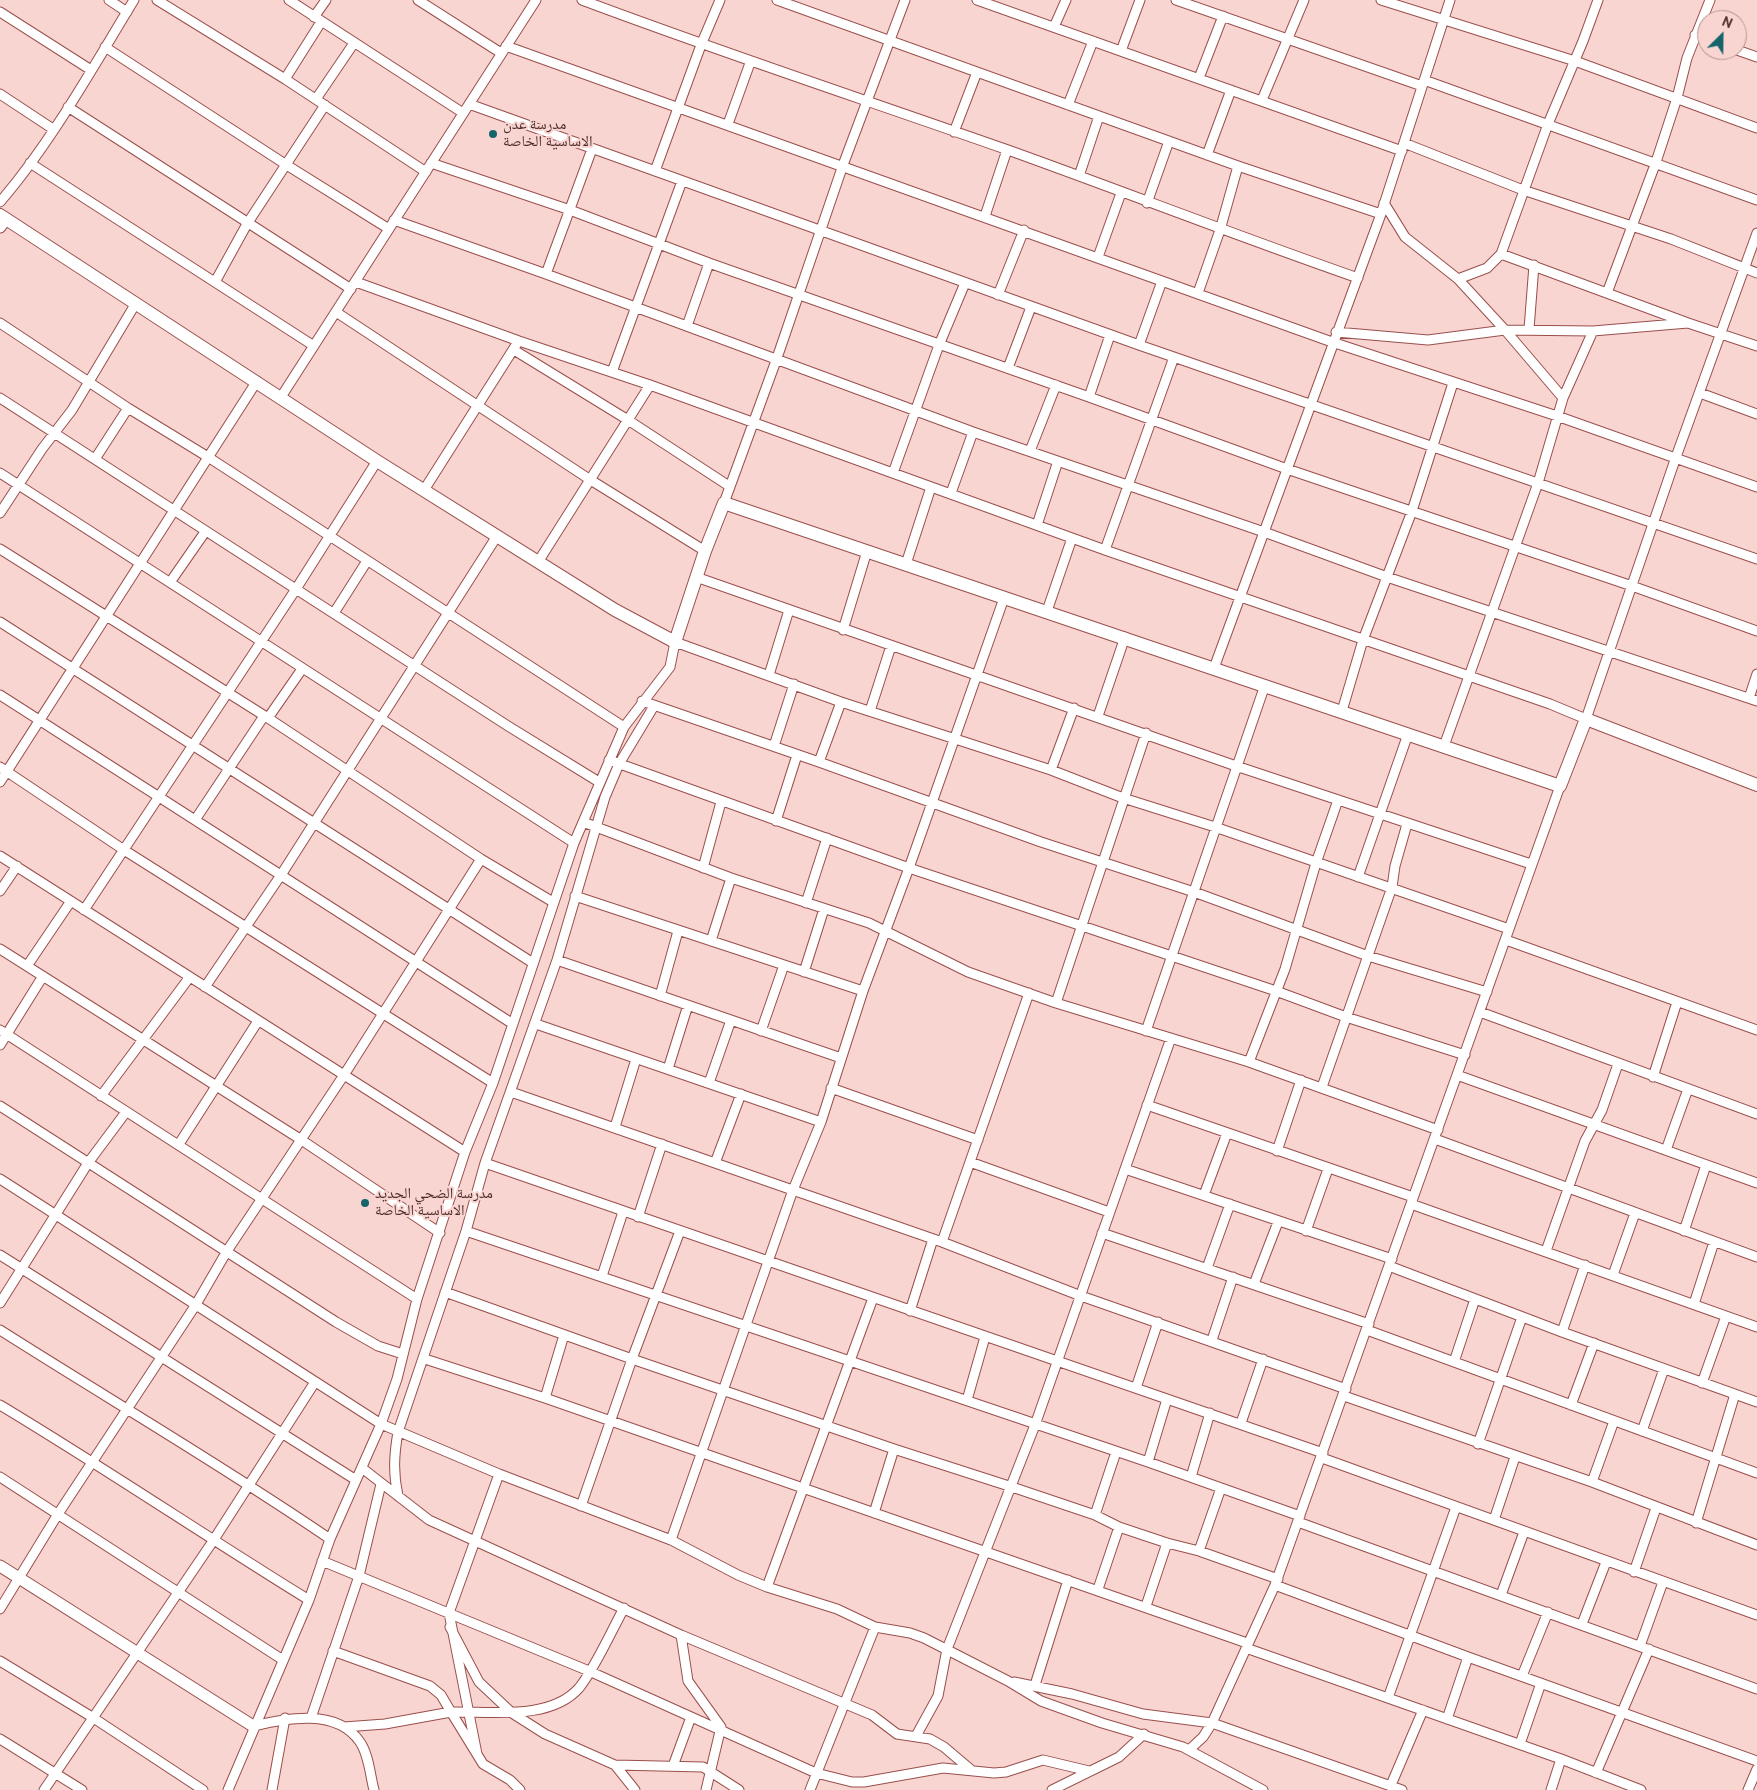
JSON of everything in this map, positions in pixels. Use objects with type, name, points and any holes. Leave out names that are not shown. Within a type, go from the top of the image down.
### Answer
[{"type":"main road","points":[[2,220],[136,303],[538,562],[634,622],[675,642],[705,551],[724,503],[1560,786],[1586,719],[1757,785]]},
{"type":"street","points":[[109,0],[127,12]]},
{"type":"street","points":[[0,202],[30,164],[68,107],[134,0]]},
{"type":"street","points":[[157,0],[285,79],[426,172]]},
{"type":"street","points":[[289,0],[463,114]]},
{"type":"street","points":[[285,79],[318,19],[326,0]]},
{"type":"street","points":[[418,0],[503,50],[728,124],[1332,342],[1557,416],[1757,487]]},
{"type":"street","points":[[281,397],[536,0]]},
{"type":"street","points":[[582,0],[750,62],[1007,150],[1220,230],[1358,278]]},
{"type":"street","points":[[655,171],[701,44],[720,0]]},
{"type":"street","points":[[776,0],[1238,166],[1381,214]]},
{"type":"street","points":[[724,503],[777,358],[843,166],[905,0]]},
{"type":"street","points":[[976,0],[1231,90],[1403,147],[1633,227],[1757,273]]},
{"type":"street","points":[[1054,27],[1066,0]]},
{"type":"street","points":[[1121,51],[1140,0]]},
{"type":"street","points":[[1176,0],[1193,2],[1223,16],[1289,40],[1548,124],[1757,200]]},
{"type":"street","points":[[1262,100],[1289,40],[1304,0]]},
{"type":"street","points":[[1381,0],[1575,62],[1757,128]]},
{"type":"street","points":[[1214,668],[1332,342],[1381,214],[1450,0]]},
{"type":"street","points":[[1458,279],[1487,268],[1501,254],[1523,190],[1548,124],[1575,62],[1597,0]]},
{"type":"street","points":[[1607,293],[1656,162],[1695,34],[1710,0]]},
{"type":"street","points":[[0,12],[91,70]]},
{"type":"street","points":[[1199,78],[1223,16]]},
{"type":"street","points":[[1068,105],[1093,41]]},
{"type":"street","points":[[316,99],[354,43]]},
{"type":"street","points":[[105,47],[285,164],[391,225],[546,274],[916,409],[973,432],[1264,532],[1387,578],[1753,700],[1757,674]]},
{"type":"street","points":[[728,124],[750,62]]},
{"type":"street","points":[[954,132],[977,72]]},
{"type":"street","points":[[1207,154],[1231,90]]},
{"type":"street","points":[[0,94],[53,129]]},
{"type":"street","points":[[469,104],[998,296],[1757,559]]},
{"type":"street","points":[[216,282],[247,224],[325,105]]},
{"type":"street","points":[[68,107],[247,224],[354,286],[650,385],[752,424],[950,493],[1105,550],[1470,676],[1586,719],[1676,457],[1757,233]]},
{"type":"street","points":[[1079,176],[1099,116]]},
{"type":"street","points":[[1147,203],[1170,141]]},
{"type":"street","points":[[546,274],[592,149]]},
{"type":"street","points":[[984,216],[1007,150]]},
{"type":"street","points":[[30,164],[314,346]]},
{"type":"street","points":[[431,164],[570,210],[709,263],[1089,396],[1287,469],[1632,586],[1757,632]]},
{"type":"street","points":[[1198,293],[1220,230],[1238,166]]},
{"type":"street","points":[[612,372],[682,181]]},
{"type":"street","points":[[1098,257],[1121,193]]},
{"type":"street","points":[[1384,203],[1405,238],[1458,279],[1506,330],[1562,398]]},
{"type":"street","points":[[998,296],[1024,230]]},
{"type":"street","points":[[1501,254],[1720,335],[1757,346]]},
{"type":"street","points":[[687,326],[709,263]]},
{"type":"street","points":[[1529,329],[1534,265]]},
{"type":"street","points":[[1139,345],[1162,281]]},
{"type":"street","points":[[893,474],[939,345],[966,283]]},
{"type":"street","points":[[0,513],[55,433],[136,303]]},
{"type":"street","points":[[1008,368],[1031,307]]},
{"type":"street","points":[[336,312],[589,479],[705,551]]},
{"type":"street","points":[[0,323],[128,408],[208,457],[624,727]]},
{"type":"street","points":[[1336,332],[1428,340],[1506,330],[1594,331],[1688,323]]},
{"type":"street","points":[[1444,746],[1538,484],[1562,398],[1594,331]]},
{"type":"street","points":[[1089,396],[1110,334]]},
{"type":"street","points":[[424,490],[519,341]]},
{"type":"street","points":[[514,350],[628,420],[729,486]]},
{"type":"street","points":[[1105,550],[1153,421],[1174,357]]},
{"type":"street","points":[[0,782],[4,769],[39,721],[107,617],[257,381]]},
{"type":"street","points":[[1342,711],[1363,640],[1412,511],[1431,445],[1453,383]]},
{"type":"street","points":[[538,562],[650,385]]},
{"type":"street","points":[[1030,451],[1056,385]]},
{"type":"street","points":[[1700,393],[1757,414]]},
{"type":"street","points":[[0,398],[95,458],[205,532],[599,782]]},
{"type":"street","points":[[95,458],[128,408]]},
{"type":"street","points":[[950,493],[973,432]]},
{"type":"street","points":[[84,910],[330,537],[377,460]]},
{"type":"street","points":[[1037,525],[1058,461]]},
{"type":"street","points":[[0,473],[142,562],[302,669],[574,843]]},
{"type":"street","points":[[906,564],[931,487]]},
{"type":"street","points":[[171,582],[205,532]]},
{"type":"street","points":[[205,987],[281,875],[497,536]]},
{"type":"street","points":[[1047,611],[1072,538]]},
{"type":"street","points":[[0,549],[266,717],[482,859],[554,902]]},
{"type":"street","points":[[843,630],[867,551]]},
{"type":"street","points":[[334,613],[367,561]]},
{"type":"street","points":[[696,577],[976,676],[1098,716],[1236,766],[1532,864]]},
{"type":"street","points":[[671,1540],[699,1454],[769,1262],[793,1190],[820,1122],[884,931],[933,802],[1004,598]]},
{"type":"street","points":[[769,675],[789,610]]},
{"type":"street","points":[[0,622],[533,963]]},
{"type":"street","points":[[1098,716],[1125,638]]},
{"type":"street","points":[[228,1790],[253,1726],[309,1600],[330,1538],[380,1424],[403,1354],[417,1299],[465,1152],[493,1083],[574,843],[624,727],[642,701],[670,667],[675,642],[841,702],[1052,770],[1123,798],[1392,887],[1509,929]]},
{"type":"street","points":[[870,710],[891,646]]},
{"type":"street","points":[[195,820],[229,769],[302,669]]},
{"type":"street","points":[[774,746],[794,684]]},
{"type":"street","points":[[1146,1031],[1265,685]]},
{"type":"street","points":[[0,696],[513,1024]]},
{"type":"street","points":[[642,701],[1102,862],[1194,892],[1295,931],[1368,956],[1486,992]]},
{"type":"street","points":[[819,762],[841,702]]},
{"type":"street","points":[[398,1496],[394,1462],[398,1432],[466,1231],[486,1163],[557,960],[605,797],[619,764],[654,706]]},
{"type":"street","points":[[1052,770],[1074,708]]},
{"type":"street","points":[[1056,1003],[1146,733]]},
{"type":"street","points":[[1358,877],[1408,734]]},
{"type":"street","points":[[776,820],[797,755]]},
{"type":"street","points":[[609,760],[909,868],[1276,991],[1346,1017],[1465,1055]]},
{"type":"street","points":[[4,769],[124,850],[493,1083]]},
{"type":"street","points":[[1189,1750],[1203,1737],[1212,1723],[1276,1582],[1560,786]]},
{"type":"street","points":[[1249,1062],[1276,991],[1338,800]]},
{"type":"street","points":[[702,868],[722,802]]},
{"type":"street","points":[[583,822],[702,868],[869,923],[953,966],[1056,1003],[1249,1062],[1438,1130]]},
{"type":"street","points":[[1322,1088],[1392,887],[1397,858],[1408,824]]},
{"type":"street","points":[[806,903],[826,838]]},
{"type":"street","points":[[0,856],[465,1152]]},
{"type":"street","points":[[0,1609],[58,1514],[127,1411],[159,1357],[195,1306],[226,1251],[344,1075],[482,859]]},
{"type":"street","points":[[0,891],[17,866]]},
{"type":"street","points":[[712,941],[731,878]]},
{"type":"street","points":[[575,896],[863,991]]},
{"type":"street","points":[[27,966],[71,901]]},
{"type":"street","points":[[804,972],[824,909]]},
{"type":"street","points":[[660,996],[678,931]]},
{"type":"street","points":[[1506,940],[1757,1030]]},
{"type":"street","points":[[0,949],[300,1139],[440,1233]]},
{"type":"street","points":[[557,960],[841,1058]]},
{"type":"street","points":[[760,1030],[784,964]]},
{"type":"street","points":[[0,1045],[3,1033],[43,976]]},
{"type":"street","points":[[100,1096],[189,978]]},
{"type":"street","points":[[942,1242],[1029,993]]},
{"type":"street","points":[[1653,1076],[1677,1002]]},
{"type":"street","points":[[668,1070],[688,1005]]},
{"type":"street","points":[[1480,1012],[1757,1114]]},
{"type":"street","points":[[709,1083],[731,1020]]},
{"type":"street","points":[[179,1144],[258,1021]]},
{"type":"street","points":[[536,1024],[820,1122]]},
{"type":"street","points":[[3,1033],[100,1096],[179,1144],[417,1299]]},
{"type":"street","points":[[916,1736],[938,1696],[947,1649],[1036,1425],[1171,1038]]},
{"type":"street","points":[[615,1127],[636,1059]]},
{"type":"street","points":[[1546,1251],[1585,1141],[1602,1110],[1618,1064]]},
{"type":"street","points":[[1457,1075],[1757,1183]]},
{"type":"street","points":[[1277,1151],[1301,1080]]},
{"type":"street","points":[[831,1088],[978,1140]]},
{"type":"street","points":[[1666,1150],[1688,1089]]},
{"type":"street","points":[[511,1092],[942,1242],[1081,1296],[1212,1340],[1478,1444],[1592,1482],[1757,1545]]},
{"type":"street","points":[[715,1163],[741,1094]]},
{"type":"street","points":[[1147,1105],[1328,1169],[1546,1251],[1757,1327]]},
{"type":"street","points":[[0,1106],[336,1322],[378,1346],[403,1354]]},
{"type":"street","points":[[0,1303],[88,1163],[126,1112]]},
{"type":"street","points":[[1204,1195],[1227,1133]]},
{"type":"street","points":[[1435,1139],[1757,1257]]},
{"type":"street","points":[[638,1217],[662,1144]]},
{"type":"street","points":[[970,1162],[1109,1212]]},
{"type":"street","points":[[486,1163],[680,1232],[1241,1423],[1456,1507],[1757,1616]]},
{"type":"street","points":[[1684,1231],[1706,1165]]},
{"type":"street","points":[[1125,1168],[1278,1222],[1306,1230],[1522,1317],[1757,1402]]},
{"type":"street","points":[[1306,1230],[1328,1169]]},
{"type":"street","points":[[0,1179],[380,1424],[499,1474],[671,1540],[738,1575],[767,1587],[837,1609],[875,1627],[910,1633],[947,1649],[1008,1681],[1041,1701],[1189,1750],[1263,1790]]},
{"type":"street","points":[[1208,1268],[1230,1204]]},
{"type":"street","points":[[602,1276],[623,1212]]},
{"type":"street","points":[[1613,1275],[1635,1213]]},
{"type":"street","points":[[1254,1284],[1278,1222]]},
{"type":"street","points":[[466,1231],[746,1324],[1191,1477],[1433,1570],[1757,1689]]},
{"type":"street","points":[[582,1506],[632,1359],[680,1232]]},
{"type":"street","points":[[1102,1233],[1254,1284],[1454,1362],[1757,1473]]},
{"type":"street","points":[[910,1311],[933,1239]]},
{"type":"street","points":[[1694,1304],[1714,1242]]},
{"type":"street","points":[[0,1255],[356,1480]]},
{"type":"street","points":[[1562,1332],[1585,1264]]},
{"type":"street","points":[[1212,1340],[1233,1277]]},
{"type":"street","points":[[445,1292],[632,1359],[894,1449],[1095,1515],[1119,1527],[1167,1543],[1199,1551],[1468,1658],[1757,1760]]},
{"type":"street","points":[[767,1587],[873,1298]]},
{"type":"street","points":[[1454,1362],[1475,1299]]},
{"type":"street","points":[[1702,1383],[1726,1316]]},
{"type":"street","points":[[1478,1444],[1522,1317]]},
{"type":"street","points":[[1136,1388],[1158,1322]]},
{"type":"street","points":[[0,1330],[127,1411],[250,1484],[330,1538]]},
{"type":"street","points":[[545,1398],[564,1335]]},
{"type":"street","points":[[966,1400],[985,1337]]},
{"type":"street","points":[[1571,1405],[1594,1343]]},
{"type":"street","points":[[424,1359],[545,1398],[699,1454],[804,1488],[986,1553],[1098,1589],[1447,1720],[1562,1759],[1641,1790]]},
{"type":"street","points":[[1241,1423],[1263,1359]]},
{"type":"street","points":[[1642,1431],[1664,1369]]},
{"type":"street","points":[[44,1790],[213,1540],[315,1382]]},
{"type":"street","points":[[1696,1523],[1735,1394]]},
{"type":"street","points":[[1148,1462],[1167,1399]]},
{"type":"street","points":[[0,1405],[93,1461],[309,1600]]},
{"type":"street","points":[[1191,1477],[1210,1413]]},
{"type":"street","points":[[1592,1482],[1614,1421]]},
{"type":"street","points":[[874,1513],[894,1449]]},
{"type":"street","points":[[1095,1515],[1116,1452]]},
{"type":"street","points":[[1494,1520],[1515,1457]]},
{"type":"street","points":[[362,1468],[430,1520],[474,1542],[681,1635],[872,1715],[897,1734],[930,1739],[944,1747],[971,1769]]},
{"type":"street","points":[[477,1754],[450,1627],[449,1613],[499,1474]]},
{"type":"street","points":[[0,1476],[283,1660]]},
{"type":"street","points":[[311,1718],[359,1576],[381,1484]]},
{"type":"street","points":[[1199,1551],[1221,1488]]},
{"type":"street","points":[[1388,1698],[1456,1507]]},
{"type":"street","points":[[1634,1572],[1656,1508]]},
{"type":"street","points":[[1098,1589],[1119,1527]]},
{"type":"street","points":[[1501,1595],[1524,1532]]},
{"type":"street","points":[[1146,1606],[1167,1543]]},
{"type":"street","points":[[322,1561],[589,1671],[816,1773],[852,1782],[864,1782],[933,1768],[971,1769],[994,1773],[1006,1772],[1035,1761],[1043,1760],[1089,1771]]},
{"type":"street","points":[[1582,1624],[1606,1562]]},
{"type":"street","points":[[0,1566],[253,1726],[284,1718],[311,1718],[344,1727],[385,1724],[451,1712],[512,1713],[553,1705],[575,1692],[589,1671],[624,1608]]},
{"type":"street","points":[[1035,1685],[1068,1580]]},
{"type":"street","points":[[1640,1646],[1663,1582]]},
{"type":"street","points":[[1522,1676],[1548,1612]]},
{"type":"street","points":[[450,1627],[476,1678],[512,1713],[545,1734],[615,1765],[634,1767],[696,1766],[710,1770],[739,1790]]},
{"type":"street","points":[[810,1790],[843,1703],[875,1627]]},
{"type":"street","points":[[681,1635],[688,1681],[719,1723],[721,1731],[706,1790]]},
{"type":"street","points":[[1596,1773],[1649,1650]]},
{"type":"street","points":[[334,1651],[424,1684],[441,1695],[477,1754],[489,1769],[510,1780],[520,1790]]},
{"type":"street","points":[[1447,1720],[1468,1658]]},
{"type":"street","points":[[0,1661],[92,1717],[203,1790]]},
{"type":"street","points":[[1008,1681],[1035,1685],[1143,1714],[1212,1723],[1402,1790]]},
{"type":"street","points":[[1520,1744],[1541,1683]]},
{"type":"street","points":[[1391,1785],[1423,1710]]},
{"type":"street","points":[[673,1766],[691,1717]]},
{"type":"street","points":[[272,1790],[284,1718]]},
{"type":"street","points":[[344,1727],[360,1741],[367,1759],[374,1790]]},
{"type":"street","points":[[1052,1790],[1109,1763],[1127,1751],[1144,1734]]},
{"type":"street","points":[[0,1738],[82,1790]]},
{"type":"street","points":[[1551,1790],[1562,1759]]},
{"type":"street","points":[[615,1765],[635,1790]]},
{"type":"street","points":[[1748,1790],[1757,1769]]},
{"type":"street","points":[[1240,1778],[1243,1790]]},
{"type":"place","name":"مدرسة عدن الاساسية الخاصة","points":[[493,134]]},
{"type":"place","name":"مدرسة الضحي الجديد الاساسية الخاصة","points":[[365,1203]]}]
